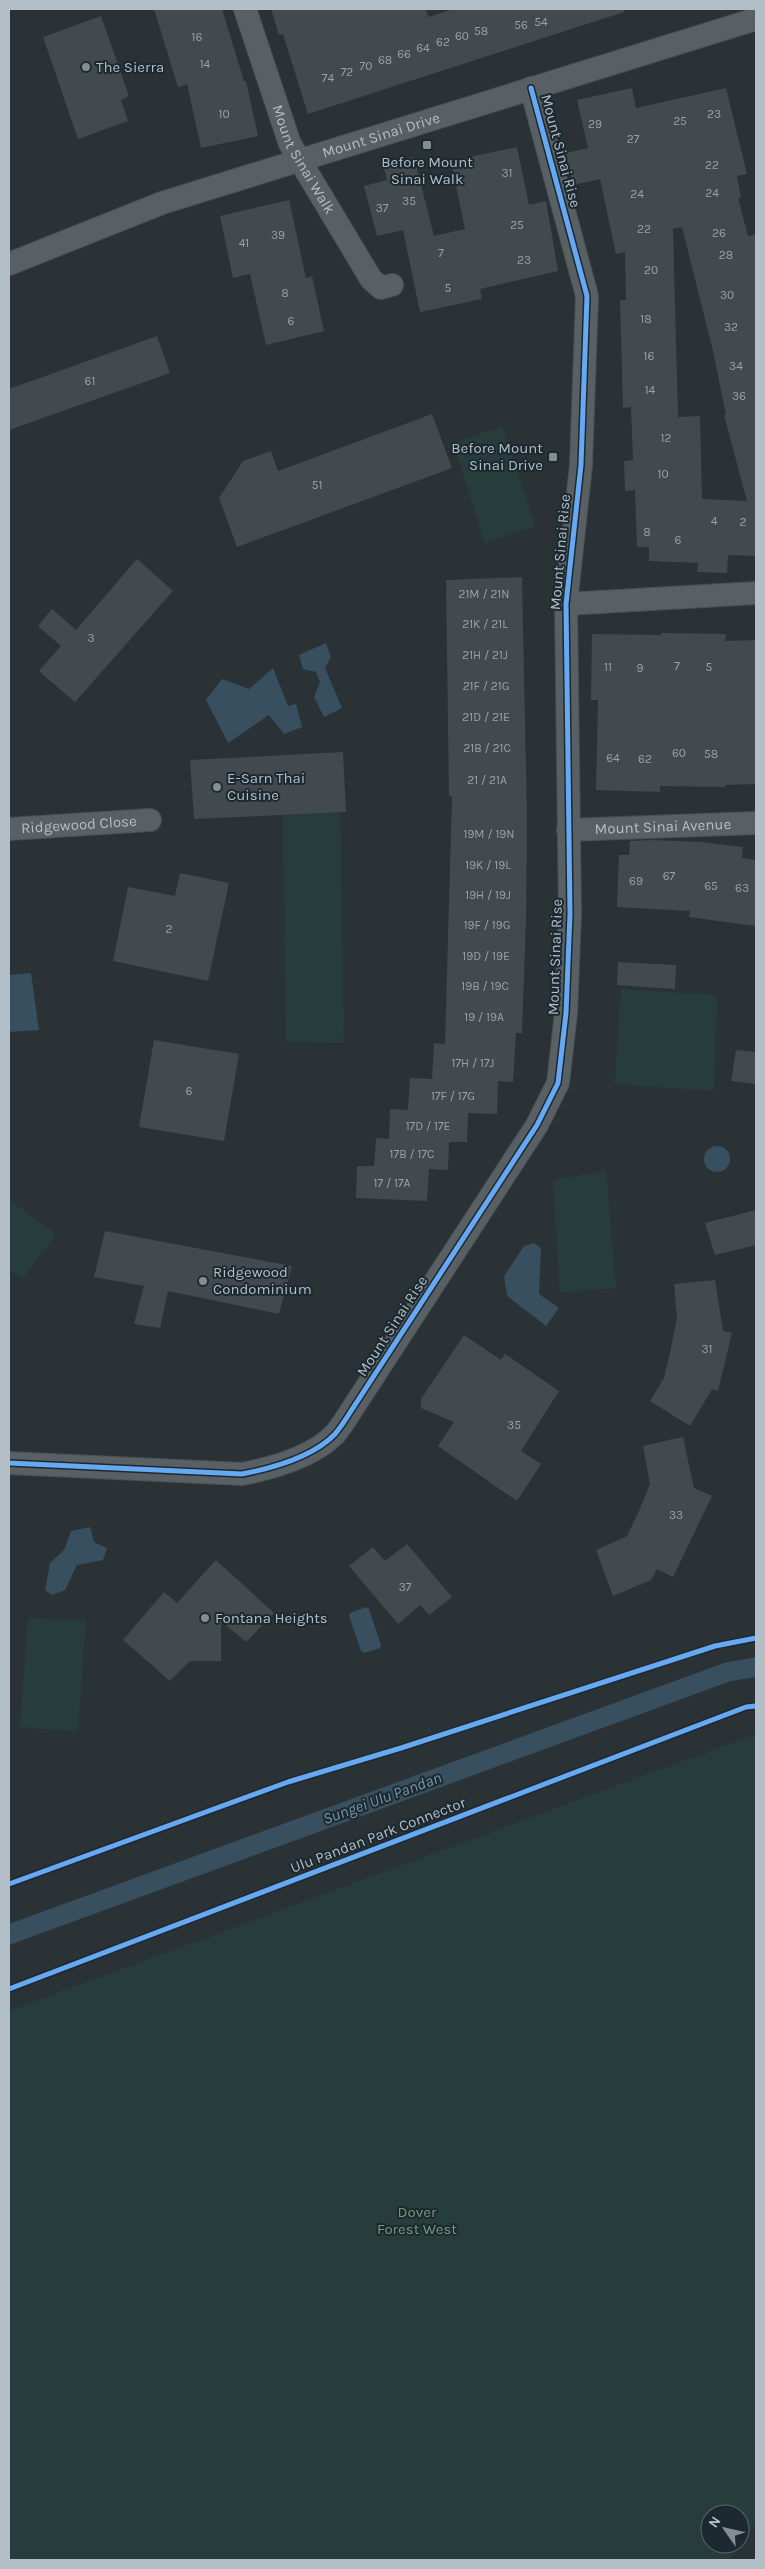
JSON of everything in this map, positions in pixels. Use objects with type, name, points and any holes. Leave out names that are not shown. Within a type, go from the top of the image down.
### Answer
[{"type":"street","name":"Mount Sinai Walk","points":[[245,9],[290,144],[370,279],[381,288],[392,285]]},
{"type":"street","name":"Mount Sinai Drive","points":[[9,264],[162,202],[755,18]]},
{"type":"street","name":"Mount Sinai Rise","points":[[9,1463],[242,1474],[271,1468],[319,1446],[335,1434],[537,1125],[558,1083],[566,1013],[569,934],[566,604],[581,465],[587,296],[531,88]]},
{"type":"street","name":"Mount Sinai Rise","points":[[566,604],[756,593]]},
{"type":"street","name":"Ridgewood Close","points":[[9,829],[150,820]]},
{"type":"street","name":"Mount Sinai Avenue","points":[[568,830],[756,823]]},
{"type":"green space","points":[[502,426],[535,526],[485,543],[453,443]]},
{"type":"green space","points":[[340,812],[344,1043],[286,1042],[283,815]]},
{"type":"green space","points":[[621,989],[717,995],[714,1091],[615,1084]]},
{"type":"green space","points":[[606,1171],[616,1288],[560,1293],[553,1180]]},
{"type":"green space","points":[[9,1200],[56,1234],[22,1279],[9,1269]]},
{"type":"green space","points":[[28,1618],[86,1621],[78,1732],[20,1727]]},
{"type":"green space","name":"Dover Forest West","points":[[756,1734],[756,2522],[750,2531],[750,2504],[700,2504],[700,2554],[734,2554],[730,2560],[9,2560],[9,2011]]},
{"type":"water","points":[[326,643],[331,657],[325,668],[342,708],[324,717],[314,697],[320,682],[316,672],[303,669],[299,655]]},
{"type":"water","points":[[273,668],[288,706],[296,704],[302,727],[284,734],[269,715],[228,743],[206,700],[222,679],[249,689]]},
{"type":"water","points":[[31,973],[39,1030],[9,1032],[9,975]]},
{"type":"water","points":[[717,1146],[726,1150],[730,1159],[726,1168],[717,1172],[708,1168],[704,1159],[708,1150]]},
{"type":"water","points":[[534,1243],[541,1248],[539,1294],[559,1308],[546,1326],[507,1296],[504,1276],[524,1246]]},
{"type":"water","points":[[90,1527],[94,1542],[107,1548],[103,1560],[77,1565],[65,1590],[52,1595],[45,1590],[50,1563],[64,1550],[71,1531]]},
{"type":"water","points":[[366,1607],[369,1609],[381,1645],[380,1648],[364,1653],[361,1651],[349,1616],[350,1613]]},
{"type":"water","name":"Sungei Ulu Pandan","points":[[756,1657],[756,1677],[731,1681],[9,1945],[9,1924],[724,1663]]},
{"type":"building","points":[[154,9],[222,9],[244,81],[246,81],[258,136],[201,148],[187,84],[178,87]]},
{"type":"building","points":[[271,9],[426,9],[428,17],[454,9],[624,9],[624,12],[308,114],[283,34],[279,35]]},
{"type":"building","name":"The Sierra","points":[[101,16],[129,96],[121,100],[128,121],[78,139],[43,37]]},
{"type":"building","points":[[632,88],[636,108],[726,88],[747,174],[737,176],[741,198],[738,198],[748,236],[756,234],[756,556],[728,555],[727,573],[697,572],[698,563],[649,561],[649,547],[637,547],[635,490],[625,491],[624,461],[633,460],[631,407],[623,408],[620,300],[626,300],[625,252],[616,254],[600,179],[573,185],[566,153],[588,148],[577,100]],"holes":[[[682,227],[713,351],[726,415],[724,415],[747,501],[702,499],[700,416],[678,417],[673,229]]]},
{"type":"building","points":[[517,147],[529,205],[546,201],[558,271],[480,289],[482,299],[420,312],[403,230],[377,236],[364,186],[387,180],[383,165],[414,157],[434,236],[465,229],[451,161]]},
{"type":"building","points":[[289,200],[306,278],[312,276],[324,331],[266,345],[250,274],[233,278],[220,216]]},
{"type":"building","points":[[157,336],[170,373],[9,430],[9,389]]},
{"type":"building","points":[[432,414],[452,468],[237,547],[219,498],[243,461],[271,451],[278,471]]},
{"type":"building","points":[[137,559],[173,591],[75,702],[39,671],[61,646],[38,626],[52,609],[76,630]]},
{"type":"building","points":[[522,577],[527,819],[526,920],[522,1033],[516,1033],[513,1082],[498,1081],[497,1114],[468,1113],[467,1142],[449,1142],[448,1170],[429,1169],[427,1201],[356,1198],[357,1166],[374,1166],[376,1138],[389,1139],[390,1109],[408,1110],[410,1078],[432,1079],[434,1043],[445,1044],[452,796],[449,796],[446,580]]},
{"type":"building","points":[[661,633],[726,634],[725,641],[756,640],[756,784],[726,785],[725,787],[660,786],[660,792],[596,790],[598,700],[591,700],[592,634],[661,635]]},
{"type":"building","points":[[343,752],[346,812],[194,819],[190,760]]},
{"type":"building","points":[[630,841],[701,842],[743,847],[742,858],[756,860],[755,926],[689,917],[690,911],[617,907],[619,855],[629,855]]},
{"type":"building","points":[[180,873],[229,883],[208,981],[113,961],[128,887],[175,896]]},
{"type":"building","points":[[618,962],[676,965],[675,989],[617,985]]},
{"type":"building","points":[[154,1040],[239,1054],[224,1141],[139,1127]]},
{"type":"building","points":[[736,1050],[756,1052],[756,1084],[731,1081]]},
{"type":"building","points":[[756,1210],[756,1245],[715,1255],[705,1223]]},
{"type":"building","name":"Ridgewood Condominium","points":[[105,1231],[292,1266],[279,1314],[168,1291],[160,1328],[134,1324],[144,1286],[94,1277]]},
{"type":"building","points":[[715,1280],[723,1331],[732,1333],[718,1391],[712,1389],[690,1426],[650,1401],[664,1378],[671,1348],[677,1318],[674,1284]]},
{"type":"building","points":[[464,1335],[501,1360],[505,1354],[559,1391],[521,1451],[541,1464],[517,1501],[438,1446],[454,1422],[421,1408],[421,1399]]},
{"type":"building","points":[[683,1437],[694,1488],[712,1496],[673,1577],[657,1569],[651,1580],[613,1596],[596,1550],[627,1536],[638,1513],[650,1484],[643,1446]]},
{"type":"building","points":[[407,1544],[452,1597],[429,1615],[420,1605],[398,1624],[349,1566],[373,1547],[385,1561]]},
{"type":"building","name":"Fontana Heights","points":[[216,1560],[274,1613],[246,1642],[221,1621],[221,1661],[190,1661],[170,1681],[123,1640],[164,1592],[177,1603]]},
{"type":"cycle path","points":[[9,1463],[242,1474],[292,1460],[316,1449],[335,1434],[343,1423],[537,1125],[558,1083],[566,1013],[570,914],[566,604],[581,465],[587,296],[531,88]]},
{"type":"cycle path","points":[[9,1884],[288,1782],[401,1748],[715,1646],[756,1638]]},
{"type":"cycle path","name":"Ulu Pandan Park Connector","points":[[9,1989],[746,1707],[756,1706]]},
{"type":"place","name":"The Sierra","points":[[86,67]]},
{"type":"place","name":"Before Mount Sinai Walk","points":[[427,145]]},
{"type":"place","name":"Before Mount Sinai Drive","points":[[553,457]]},
{"type":"place","name":"E-Sarn Thai Cuisine","points":[[217,787]]},
{"type":"place","name":"Ridgewood Condominium","points":[[203,1281]]},
{"type":"place","name":"Fontana Heights","points":[[205,1618]]}]
